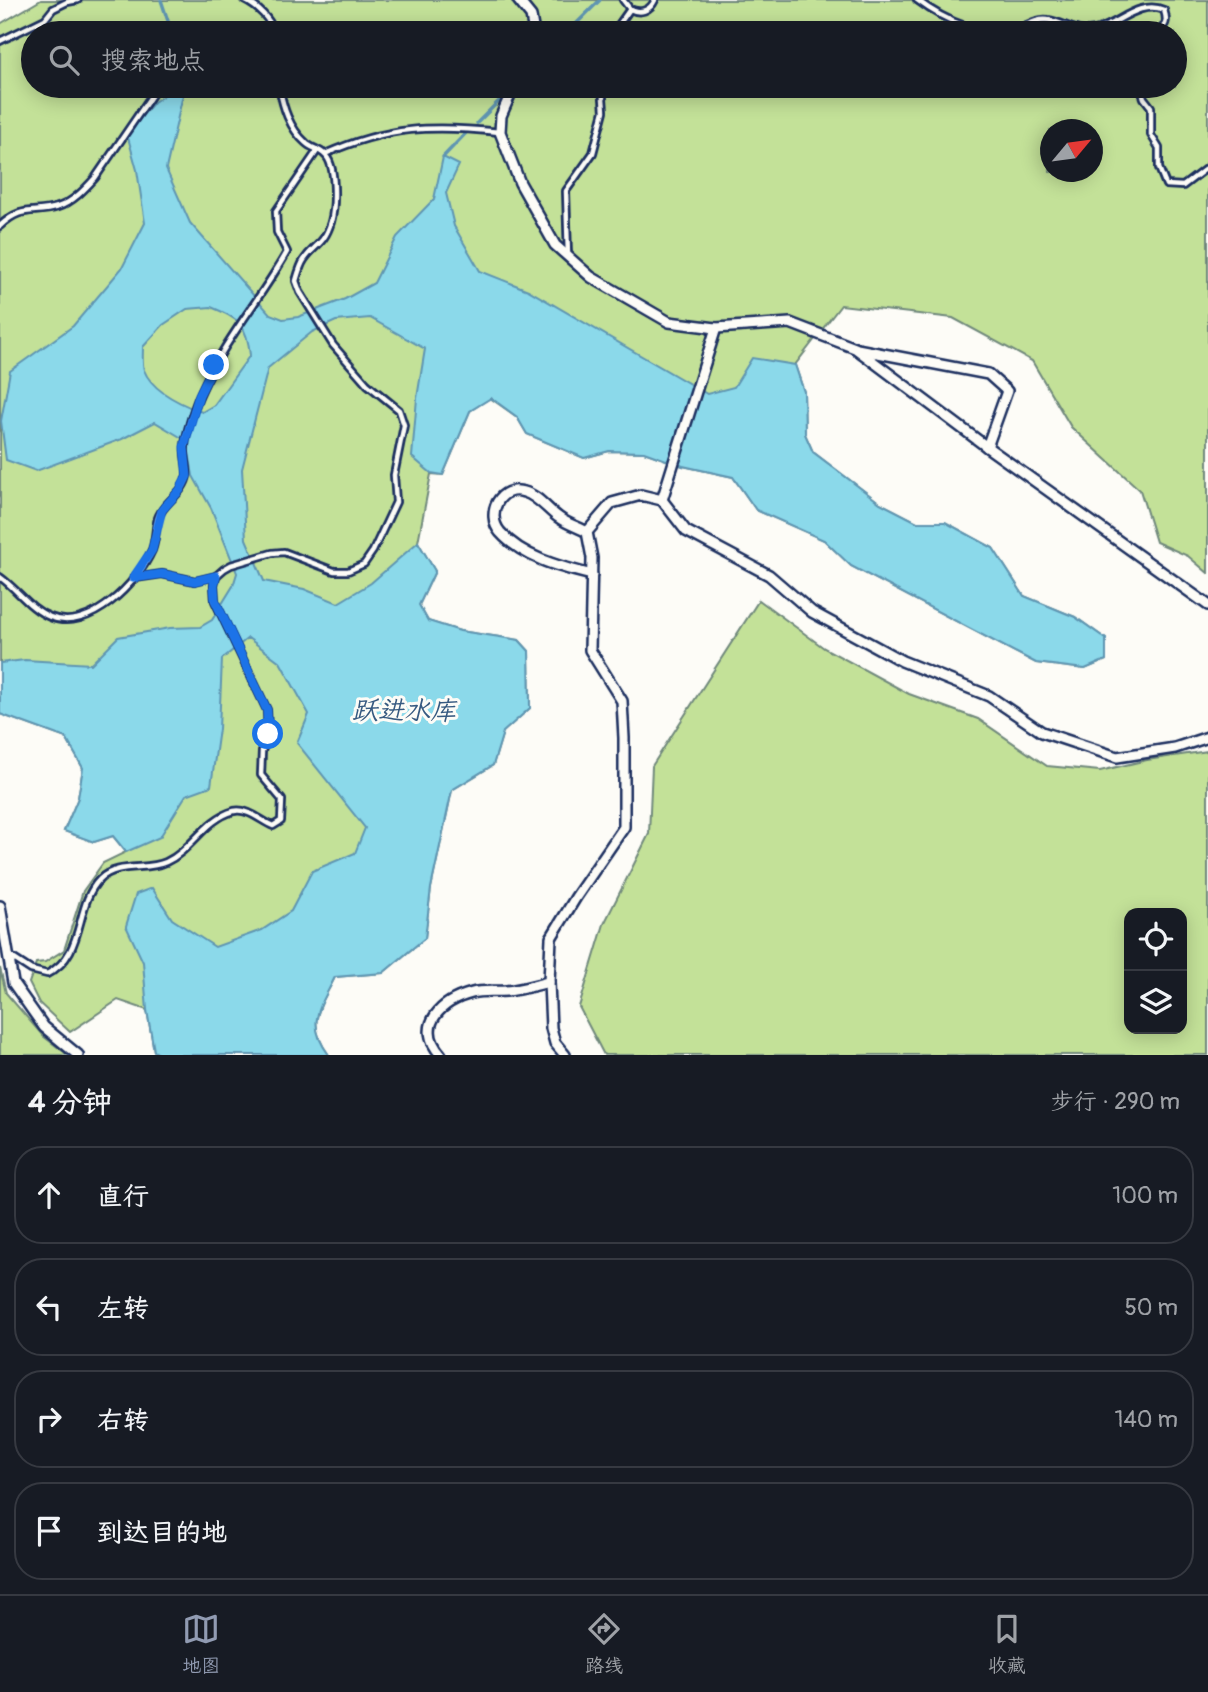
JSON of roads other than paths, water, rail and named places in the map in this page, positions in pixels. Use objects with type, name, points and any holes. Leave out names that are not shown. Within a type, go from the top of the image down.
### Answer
[{"type":"street","points":[[518,0],[532,21]]},
{"type":"street","points":[[509,98],[501,116],[500,132],[520,183],[555,245],[591,277],[669,322],[716,328],[790,323],[855,348],[988,374],[1007,391],[987,447]]},
{"type":"street","points":[[662,500],[716,328]]},
{"type":"street","points":[[855,348],[987,447],[1208,605]]},
{"type":"street","points":[[587,532],[561,520],[527,492],[514,489],[501,495],[494,511],[494,524],[502,534],[529,554],[554,565],[592,575]]},
{"type":"street","points":[[587,532],[612,503],[641,495],[662,500],[686,531],[769,575],[812,612],[902,661],[989,696],[1042,732],[1117,757],[1175,748],[1208,737]]},
{"type":"street","points":[[565,1055],[555,1043],[551,1028],[551,938],[624,827],[622,701],[590,650],[592,558],[587,532]]},
{"type":"street","points":[[0,906],[2,940],[13,984],[44,1027],[78,1055]]},
{"type":"street","points":[[441,1055],[432,1046],[428,1030],[432,1020],[444,1008],[470,994],[508,991],[549,982]]},
{"type":"lane","points":[[41,21],[53,9],[78,0]]},
{"type":"lane","points":[[244,0],[258,8],[270,21]]},
{"type":"lane","points":[[623,0],[635,12],[646,11],[654,0]]},
{"type":"lane","points":[[917,0],[933,13],[954,21]]},
{"type":"lane","points":[[1115,21],[1134,11],[1156,6],[1164,10],[1167,21]]},
{"type":"lane","points":[[622,21],[630,9]]},
{"type":"lane","points":[[0,41],[21,31]]},
{"type":"lane","points":[[0,226],[13,215],[25,210],[59,206],[84,190],[150,98]]},
{"type":"lane","points":[[133,578],[162,574],[195,581],[216,576],[231,565],[284,552],[334,571],[355,569],[364,564],[373,551],[396,502],[394,475],[404,425],[399,410],[367,384],[333,345],[296,281],[302,264],[328,234],[334,201],[331,166],[325,154],[304,142],[291,125],[282,98]]},
{"type":"lane","points":[[569,257],[566,191],[593,153],[604,111],[603,98]]},
{"type":"lane","points":[[1144,98],[1151,107],[1151,135],[1159,148],[1159,168],[1166,185],[1183,186],[1208,167]]},
{"type":"lane","points":[[325,154],[386,133],[426,127],[465,127],[500,132]]},
{"type":"lane","points":[[0,577],[47,616],[60,620],[76,620],[92,615],[110,603],[133,578],[152,550],[162,510],[180,490],[187,476],[184,447],[199,395],[214,365],[267,288],[287,252],[277,232],[276,211],[317,151]]},
{"type":"lane","points":[[7,955],[30,970],[47,974],[60,968],[71,951],[91,893],[101,878],[116,871],[164,863],[180,854],[210,824],[236,811],[246,812],[273,826],[281,821],[282,800],[261,775],[262,751],[268,734],[267,710],[215,600],[216,576]]},
{"type":"water","name":"跃进水库","points":[[160,98],[182,98],[166,169],[190,223],[270,314],[283,319],[298,317],[345,299],[374,283],[397,237],[434,199],[443,157],[459,165],[446,193],[454,226],[480,271],[528,290],[707,394],[734,387],[752,358],[795,365],[804,392],[805,434],[813,452],[880,503],[917,522],[945,522],[993,548],[1024,596],[1075,617],[1106,639],[1106,660],[1085,669],[1036,663],[851,566],[824,540],[756,510],[733,477],[683,466],[644,452],[609,451],[584,458],[527,434],[517,417],[491,398],[470,411],[443,475],[431,473],[412,457],[425,349],[370,318],[336,321],[312,332],[268,368],[242,469],[246,539],[264,581],[304,589],[338,603],[371,583],[418,542],[435,571],[419,605],[428,621],[460,631],[519,640],[529,651],[530,708],[503,732],[493,765],[452,790],[431,888],[425,938],[383,973],[335,977],[320,1007],[316,1024],[322,1044],[329,1055],[161,1055],[154,1051],[143,962],[126,926],[136,894],[152,888],[172,919],[215,947],[262,930],[291,911],[312,871],[355,853],[365,828],[297,743],[309,714],[280,662],[248,638],[222,659],[219,729],[211,786],[186,795],[160,837],[126,852],[113,836],[94,842],[64,831],[78,798],[83,768],[66,738],[0,714],[0,663],[25,660],[91,664],[118,637],[170,628],[200,627],[212,620],[233,586],[237,573],[211,508],[193,476],[187,441],[155,422],[122,439],[36,471],[6,460],[1,421],[10,371],[73,326],[122,268],[145,223],[137,170],[127,134]],"holes":[[[211,307],[235,319],[247,336],[250,355],[214,405],[202,412],[161,391],[148,378],[144,370],[143,347],[163,325],[187,309]]]},
{"type":"waterway","points":[[161,0],[168,21]]},
{"type":"waterway","points":[[579,21],[600,0]]},
{"type":"waterway","points":[[477,123],[502,98]]},
{"type":"waterway","points":[[443,157],[466,133]]}]
